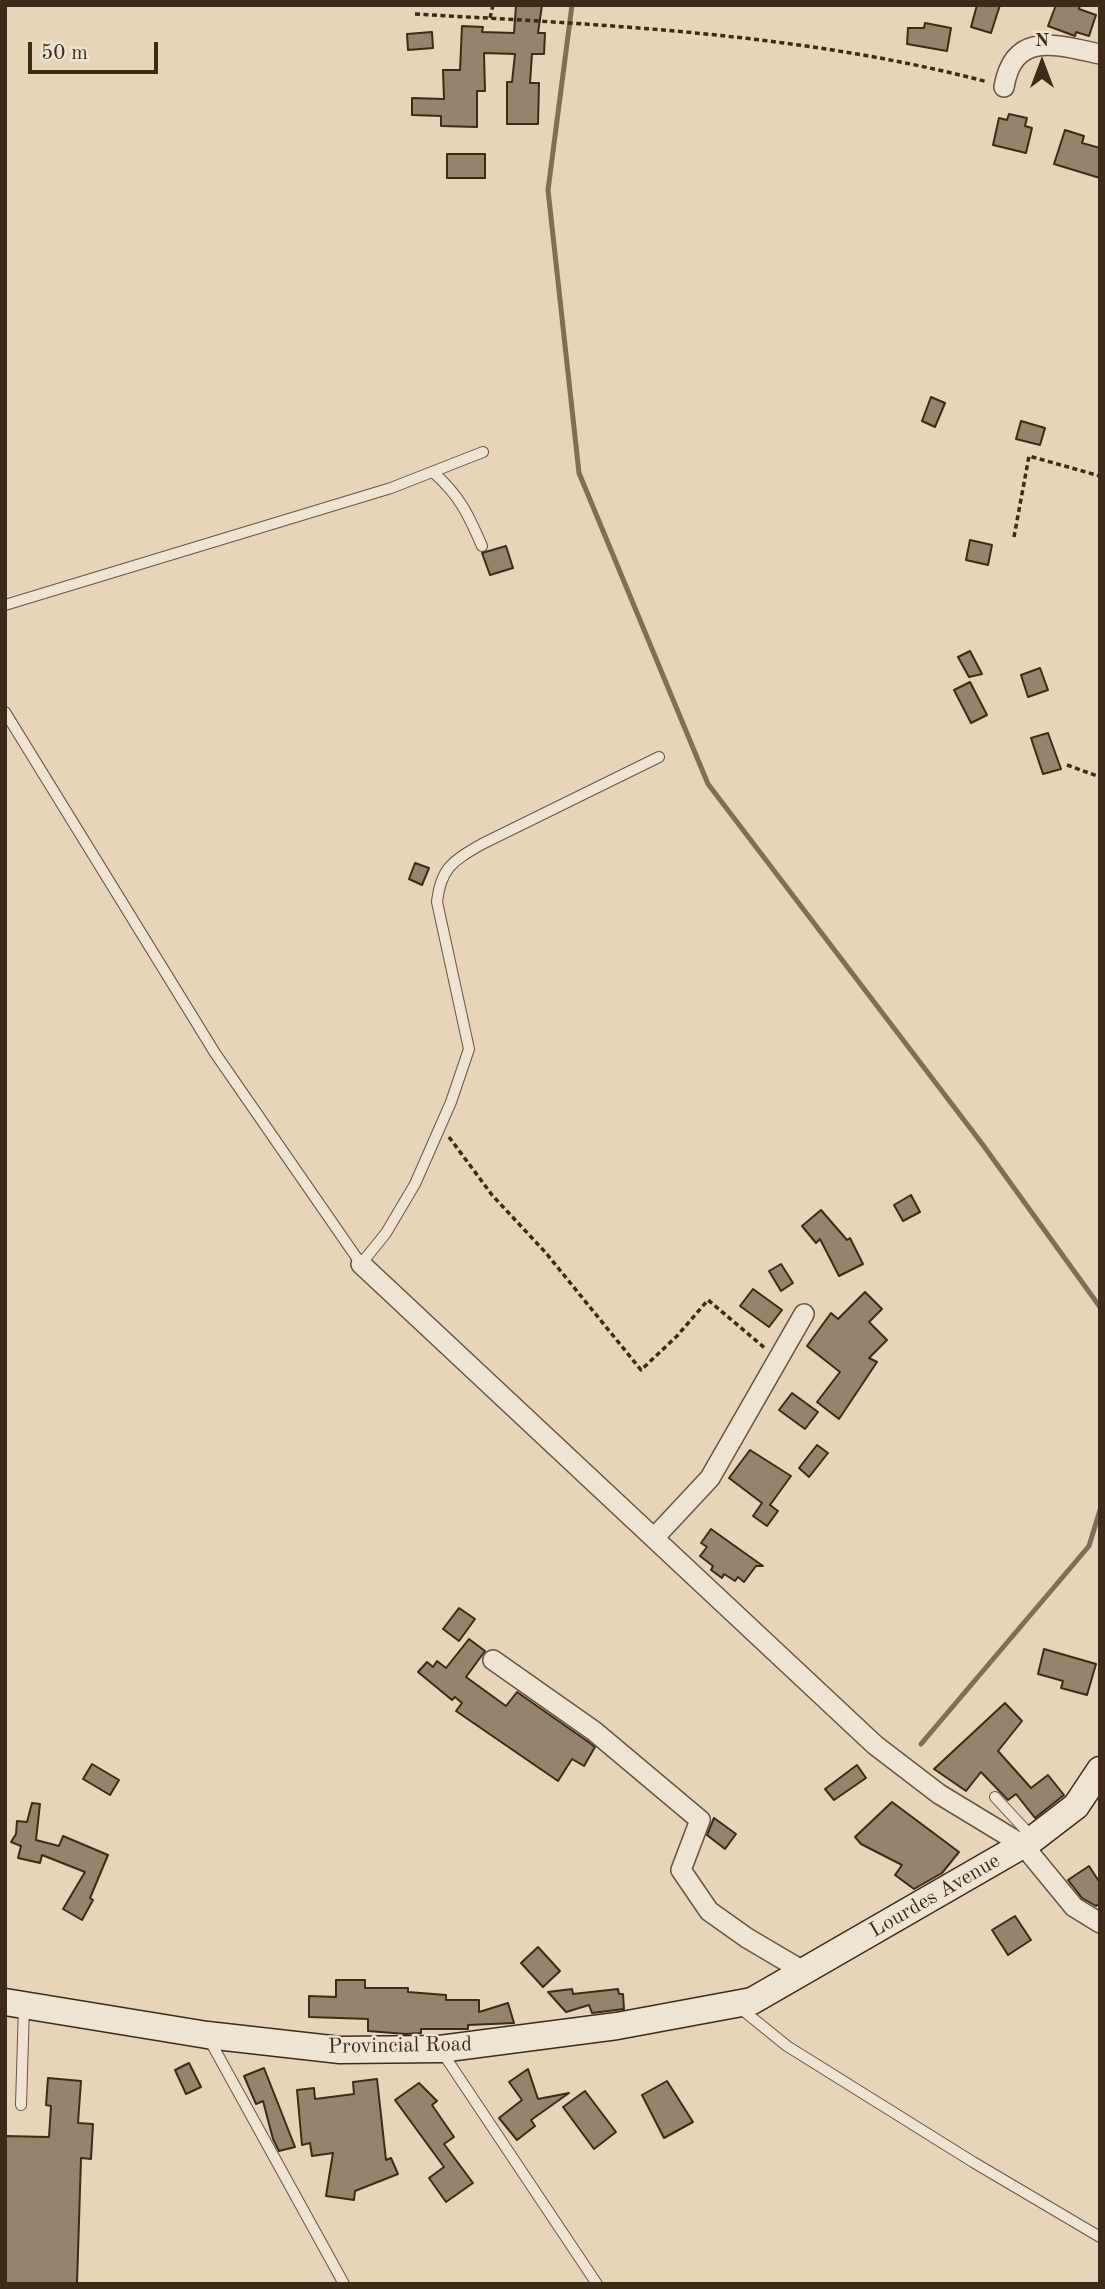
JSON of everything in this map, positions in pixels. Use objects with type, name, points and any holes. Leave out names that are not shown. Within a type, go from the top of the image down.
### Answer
[{"type":"main road","name":"Lourdes Avenue","points":[[744,2002],[1028,1842],[1076,1807],[1100,1770]]},
{"type":"main road","name":"Provincial Road","points":[[14,2004],[207,2035],[340,2050],[440,2049],[617,2026],[744,2002]]},
{"type":"street","points":[[1004,87],[1012,59],[1034,47],[1055,45],[1100,54]]},
{"type":"street","points":[[361,1264],[875,1745],[939,1794],[1028,1842],[1074,1908],[1100,1923]]},
{"type":"street","points":[[654,1538],[710,1478],[804,1314]]},
{"type":"street","points":[[494,1660],[594,1731],[701,1820],[681,1870],[709,1911],[747,1938],[803,1971]]},
{"type":"lane","points":[[5,605],[162,555],[269,527],[433,472],[483,452]]},
{"type":"lane","points":[[433,472],[455,491],[465,506],[482,546]]},
{"type":"lane","points":[[5,712],[215,1054],[361,1264],[404,1204],[451,1102],[469,1049],[437,902],[440,878],[455,860],[482,844],[659,757]]},
{"type":"lane","points":[[995,1797],[1028,1842]]},
{"type":"lane","points":[[744,2002],[787,2046],[1100,2237]]},
{"type":"lane","points":[[14,2004],[21,2105]]},
{"type":"lane","points":[[207,2035],[344,2284]]},
{"type":"lane","points":[[440,2049],[597,2284]]},
{"type":"path","points":[[490,18],[493,5]]},
{"type":"path","points":[[415,14],[695,31],[859,54],[1004,87]]},
{"type":"path","points":[[1014,537],[1029,456],[1100,476]]},
{"type":"path","points":[[1067,765],[1100,777]]},
{"type":"path","points":[[439,1125],[492,1195],[547,1253],[641,1370],[677,1336],[708,1300],[777,1358]]},
{"type":"building","points":[[516,5],[542,5],[538,33],[545,33],[544,54],[532,54],[530,83],[539,83],[538,124],[507,124],[507,82],[512,82],[515,54],[484,53],[485,91],[477,91],[477,127],[441,126],[441,116],[412,115],[412,98],[444,99],[443,70],[460,70],[462,26],[483,27],[482,32],[514,33]]},
{"type":"building","points":[[977,5],[1000,5],[991,33],[971,27]]},
{"type":"building","points":[[1056,5],[1080,5],[1079,9],[1096,15],[1089,36],[1076,32],[1075,36],[1048,26]]},
{"type":"building","points":[[925,23],[951,28],[947,51],[907,44],[908,28],[924,28]]},
{"type":"building","points":[[432,32],[433,48],[408,50],[407,34]]},
{"type":"building","points":[[1009,114],[1027,118],[1025,126],[1032,128],[1026,153],[993,145],[999,118],[1007,120]]},
{"type":"building","points":[[1065,130],[1084,136],[1082,143],[1100,148],[1100,178],[1054,164]]},
{"type":"building","points":[[447,154],[485,154],[485,178],[447,178]]},
{"type":"building","points":[[931,397],[945,403],[935,427],[922,421]]},
{"type":"building","points":[[1021,421],[1045,428],[1040,445],[1016,439]]},
{"type":"building","points":[[970,540],[992,545],[988,565],[966,560]]},
{"type":"building","points":[[506,546],[513,568],[490,575],[482,553]]},
{"type":"building","points":[[970,651],[982,674],[969,677],[958,657]]},
{"type":"building","points":[[1040,668],[1048,690],[1028,697],[1021,675]]},
{"type":"building","points":[[970,682],[987,715],[971,723],[954,690]]},
{"type":"building","points":[[1048,733],[1061,769],[1043,774],[1031,738]]},
{"type":"building","points":[[415,863],[429,868],[422,885],[409,879]]},
{"type":"building","points":[[911,1195],[920,1212],[903,1221],[894,1205]]},
{"type":"building","points":[[821,1210],[847,1240],[850,1238],[863,1264],[839,1276],[820,1239],[816,1243],[802,1226]]},
{"type":"building","points":[[781,1264],[793,1283],[781,1291],[769,1271]]},
{"type":"building","points":[[753,1289],[782,1310],[769,1327],[740,1306]]},
{"type":"building","points":[[865,1292],[882,1309],[869,1322],[887,1340],[869,1358],[877,1362],[839,1419],[817,1402],[840,1372],[807,1346],[831,1313],[838,1319]]},
{"type":"building","points":[[792,1393],[818,1412],[805,1429],[779,1410]]},
{"type":"building","points":[[817,1445],[828,1453],[809,1477],[799,1468]]},
{"type":"building","points":[[750,1450],[791,1476],[770,1505],[778,1511],[767,1526],[753,1516],[762,1503],[729,1478]]},
{"type":"building","points":[[711,1529],[763,1566],[756,1566],[744,1582],[738,1577],[735,1581],[724,1574],[722,1578],[711,1570],[713,1566],[700,1556],[707,1547],[701,1543]]},
{"type":"building","points":[[459,1608],[475,1619],[459,1641],[443,1629]]},
{"type":"building","points":[[469,1639],[485,1651],[466,1677],[506,1706],[517,1692],[595,1747],[584,1766],[572,1759],[558,1781],[456,1711],[462,1703],[455,1697],[452,1700],[418,1672],[427,1662],[433,1667],[437,1661],[446,1668]]},
{"type":"building","points":[[1044,1649],[1096,1664],[1087,1695],[1061,1688],[1063,1681],[1038,1674]]},
{"type":"building","points":[[1005,1703],[1022,1721],[998,1751],[1031,1788],[1048,1775],[1064,1795],[1035,1818],[1016,1794],[1008,1800],[981,1772],[966,1791],[934,1769]]},
{"type":"building","points":[[92,1764],[119,1780],[110,1795],[83,1779]]},
{"type":"building","points":[[857,1765],[866,1778],[834,1800],[825,1789]]},
{"type":"building","points":[[892,1802],[959,1852],[942,1873],[914,1889],[895,1875],[902,1865],[861,1844],[855,1837]]},
{"type":"building","points":[[32,1803],[40,1804],[36,1840],[59,1846],[63,1836],[108,1855],[90,1898],[93,1900],[82,1920],[63,1909],[85,1872],[42,1855],[40,1863],[18,1858],[21,1846],[11,1842],[16,1834],[17,1821],[27,1822]]},
{"type":"building","points":[[714,1818],[736,1834],[725,1849],[707,1835]]},
{"type":"building","points":[[1089,1866],[1100,1883],[1100,1903],[1096,1906],[1082,1898],[1068,1880]]},
{"type":"building","points":[[1015,1916],[1031,1940],[1008,1955],[992,1930]]},
{"type":"building","points":[[538,1947],[560,1971],[543,1987],[521,1963]]},
{"type":"building","points":[[336,1980],[365,1980],[365,1988],[408,1988],[408,1992],[446,1995],[446,2000],[479,2000],[479,2012],[508,2003],[514,2023],[468,2025],[468,2029],[421,2029],[421,2033],[406,2034],[368,2031],[368,2019],[309,2017],[309,1996],[336,1997]]},
{"type":"building","points":[[572,1989],[573,1994],[618,1989],[619,1994],[623,1994],[624,2009],[592,2013],[589,2005],[566,2012],[548,1992]]},
{"type":"building","points":[[189,2063],[201,2087],[186,2094],[175,2070]]},
{"type":"building","points":[[264,2068],[295,2147],[279,2151],[263,2101],[256,2104],[244,2076]]},
{"type":"building","points":[[528,2069],[538,2099],[569,2093],[531,2120],[535,2126],[517,2140],[499,2118],[522,2100],[509,2082]]},
{"type":"building","points":[[48,2078],[81,2081],[78,2123],[93,2124],[91,2159],[81,2158],[77,2284],[5,2284],[5,2136],[49,2137],[51,2106],[46,2105]]},
{"type":"building","points":[[377,2079],[386,2160],[391,2158],[398,2174],[355,2191],[354,2200],[326,2196],[333,2153],[312,2156],[310,2143],[302,2145],[297,2090],[314,2088],[315,2099],[354,2094],[353,2082]]},
{"type":"building","points":[[667,2081],[693,2122],[664,2138],[642,2095]]},
{"type":"building","points":[[419,2083],[437,2101],[432,2105],[454,2137],[444,2144],[473,2183],[446,2202],[429,2178],[444,2167],[395,2100]]},
{"type":"building","points":[[585,2091],[616,2132],[594,2149],[563,2107]]},
{"type":"waterway","points":[[572,5],[548,190],[579,473],[708,784],[983,1145],[1100,1307]]},
{"type":"waterway","points":[[921,1744],[1089,1546],[1100,1510]]}]
